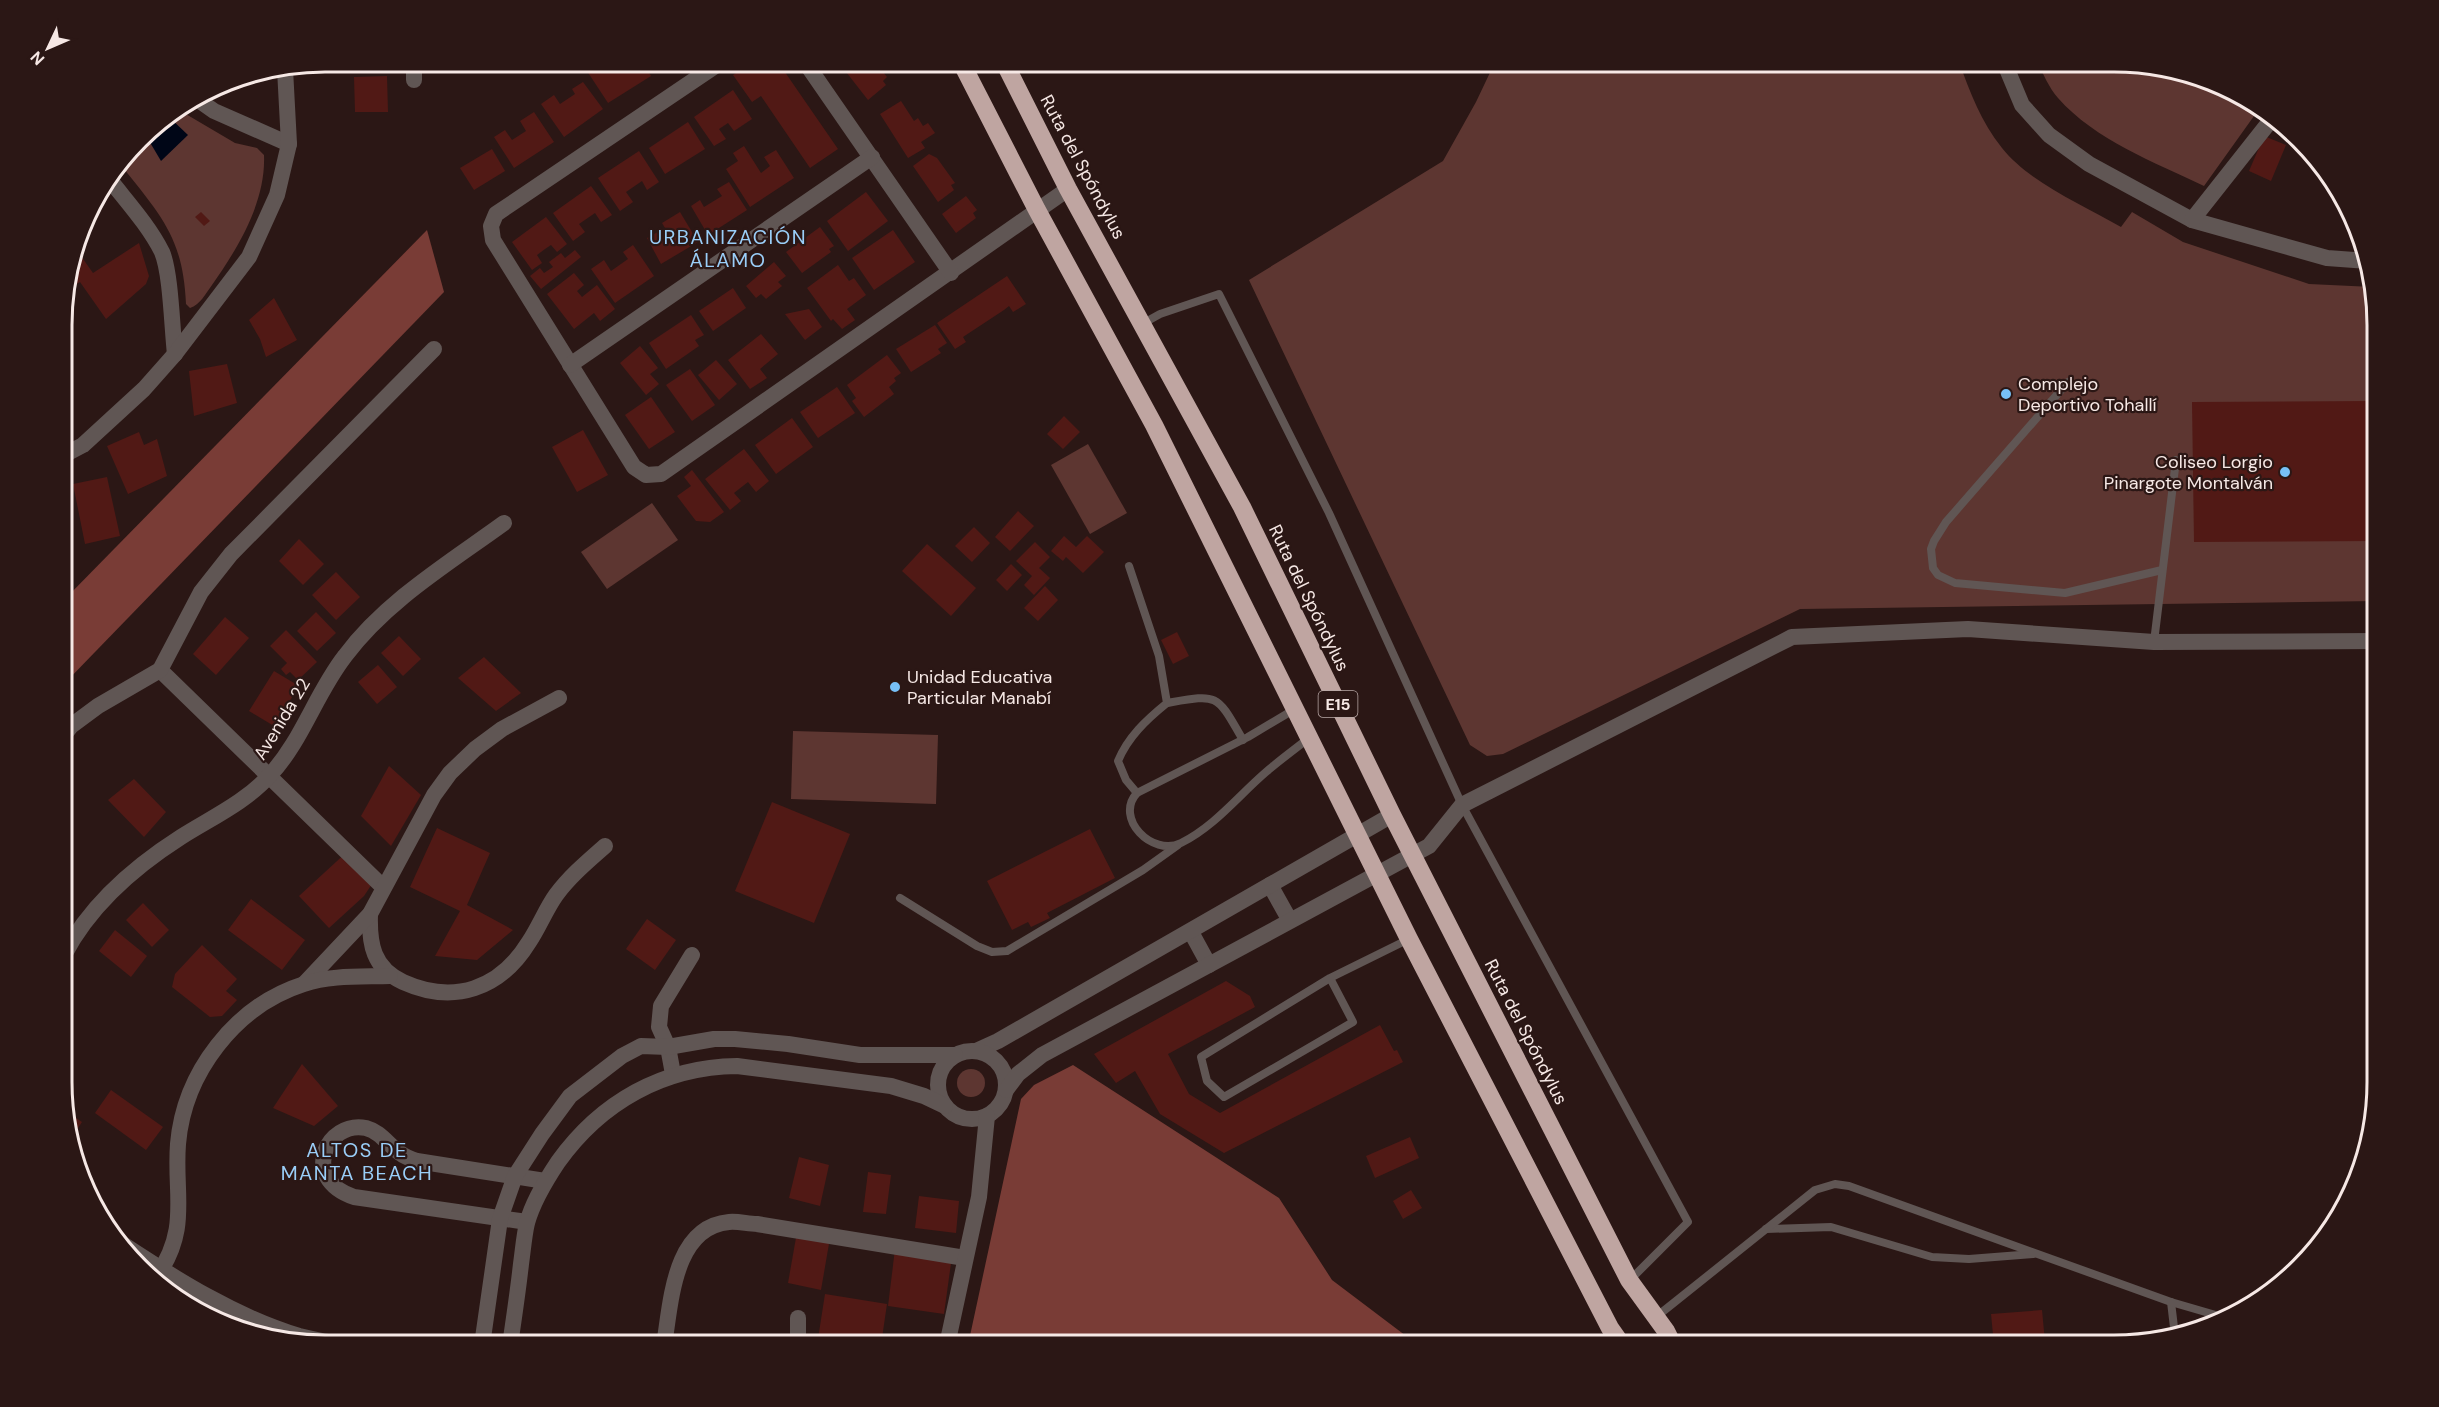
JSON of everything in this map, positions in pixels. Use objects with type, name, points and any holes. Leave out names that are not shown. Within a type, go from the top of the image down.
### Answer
[{"type":"highway","name":"E15","points":[[966,72],[1037,210],[1154,425],[1409,939],[1615,1335]]},
{"type":"highway","name":"Ruta del Spóndylus","points":[[1009,72],[1068,189],[1242,507],[1392,815],[1629,1280],[1668,1335]]},
{"type":"street","points":[[414,72],[414,80]]},
{"type":"street","points":[[706,72],[496,214],[491,226],[493,240],[634,467],[639,472],[652,477],[661,474],[1068,189]]},
{"type":"street","points":[[812,72],[951,273]]},
{"type":"street","points":[[2008,72],[2022,105],[2049,135],[2089,164],[2192,220],[2327,258],[2358,260]]},
{"type":"street","points":[[72,451],[83,445],[112,421],[144,389],[175,354],[249,257],[277,195],[289,144],[285,75]]},
{"type":"street","points":[[203,103],[214,111],[289,144]]},
{"type":"street","points":[[2192,220],[2268,124]]},
{"type":"street","points":[[570,365],[872,157]]},
{"type":"street","points":[[114,185],[163,254],[169,288],[175,354]]},
{"type":"street","points":[[72,726],[98,706],[160,670],[201,592],[231,554],[434,349]]},
{"type":"street","name":"Avenida 22","points":[[72,939],[92,912],[145,860],[236,804],[270,776],[290,748],[327,682],[366,630],[415,588],[504,523]]},
{"type":"street","points":[[512,1335],[527,1222],[545,1181],[575,1138],[611,1106],[647,1084],[673,1074],[713,1066],[737,1065],[891,1086],[924,1096],[964,1118],[975,1119],[987,1116],[1002,1101],[1006,1090],[1018,1074],[1042,1055],[1429,846],[1462,805],[1792,637],[1968,629],[2154,642],[2367,641]]},
{"type":"street","points":[[160,670],[383,887]]},
{"type":"street","points":[[304,983],[370,914],[434,795],[450,773],[475,749],[502,729],[559,698]]},
{"type":"street","points":[[976,1051],[998,1041],[1191,932],[1392,815]]},
{"type":"street","points":[[159,1273],[173,1247],[179,1217],[178,1144],[189,1091],[206,1061],[248,1015],[273,998],[304,983],[390,976],[426,990],[446,993],[470,991],[494,980],[512,964],[528,944],[556,895],[572,875],[605,846]]},
{"type":"street","points":[[1270,885],[1289,920]]},
{"type":"street","points":[[370,914],[369,938],[376,959],[390,976]]},
{"type":"street","points":[[1191,932],[1209,966]]},
{"type":"street","points":[[673,1074],[668,1047],[659,1026],[661,1006],[692,955]]},
{"type":"street","points":[[484,1335],[500,1219],[515,1176],[570,1096],[622,1056],[641,1046],[668,1047],[714,1039],[788,1044],[860,1055],[955,1055]]},
{"type":"street","points":[[786,1072],[788,1044]]},
{"type":"street","points":[[945,1106],[939,1095],[937,1083],[940,1072],[946,1062],[965,1051],[987,1054],[995,1060],[1006,1080],[1006,1090]]},
{"type":"street","points":[[949,1335],[979,1197],[987,1116]]},
{"type":"street","points":[[527,1222],[354,1197],[339,1192],[327,1179],[323,1167],[324,1154],[331,1141],[341,1132],[351,1128],[366,1128],[377,1133],[401,1154],[417,1161],[545,1181]]},
{"type":"street","points":[[666,1335],[676,1274],[682,1256],[697,1238],[711,1227],[729,1222],[757,1224],[965,1258]]},
{"type":"street","points":[[159,1273],[263,1323],[291,1333]]},
{"type":"street","points":[[798,1318],[798,1335]]},
{"type":"lane","points":[[1142,324],[1160,314],[1219,294],[1329,513],[1462,805],[1688,1222],[1629,1280]]},
{"type":"lane","points":[[2068,382],[1946,522],[1930,549],[1933,568],[1938,575],[1955,583],[2065,593],[2162,570]]},
{"type":"lane","points":[[2154,642],[2176,460]]},
{"type":"lane","points":[[1129,566],[1159,656],[1167,703]]},
{"type":"lane","points":[[1137,793],[1126,780],[1118,761],[1125,744],[1167,703],[1204,697],[1215,700],[1226,710],[1243,740]]},
{"type":"lane","points":[[1179,844],[1159,845],[1146,841],[1134,825],[1130,800],[1137,793],[1243,740],[1295,709]]},
{"type":"lane","points":[[900,898],[977,946],[992,952],[1007,951],[1143,870],[1206,828],[1266,772],[1310,738]]},
{"type":"lane","points":[[1330,978],[1353,1022],[1224,1097],[1207,1081],[1201,1057],[1330,978],[1409,939]]},
{"type":"lane","points":[[1655,1318],[1815,1190],[1835,1184],[1849,1186],[2171,1302],[2214,1315]]},
{"type":"lane","points":[[1766,1229],[1831,1227],[1948,1260],[2037,1254]]},
{"type":"lane","points":[[2171,1302],[2174,1328]]},
{"type":"shaded area","points":[[1490,72],[1963,72],[1982,117],[2002,148],[2027,172],[2074,202],[2121,227],[2132,212],[2183,242],[2309,284],[2364,287],[2367,325],[2367,601],[1800,609],[1503,754],[1487,756],[1470,745],[1249,280],[1443,161]]},
{"type":"shaded area","points":[[2042,72],[2147,74],[2196,85],[2226,98],[2255,115],[2204,186],[2107,138],[2073,113],[2049,85]]},
{"type":"shaded area","points":[[186,114],[235,143],[257,148],[264,155],[260,190],[248,224],[212,285],[200,302],[190,308],[186,304],[184,281],[175,244],[148,199],[125,170],[146,146]]},
{"type":"shaded area","points":[[427,230],[444,292],[72,676],[72,592]]},
{"type":"shaded area","points":[[1088,444],[1127,513],[1090,534],[1051,465]]},
{"type":"shaded area","points":[[652,503],[678,540],[607,589],[581,552]]},
{"type":"shaded area","points":[[793,731],[938,735],[936,804],[791,799]]},
{"type":"shaded area","points":[[1073,1065],[1279,1198],[1332,1280],[1405,1335],[970,1335],[1021,1099],[1034,1085]]},
{"type":"shaded area","points":[[971,1069],[981,1073],[985,1083],[981,1093],[971,1097],[961,1093],[957,1083],[961,1073]]},
{"type":"water","points":[[174,122],[188,135],[161,161],[150,142]]},
{"type":"building","points":[[588,72],[648,72],[651,76],[608,103]]},
{"type":"building","points":[[738,72],[785,72],[838,149],[810,168],[761,96],[752,102],[733,75]]},
{"type":"building","points":[[846,72],[883,72],[887,77],[883,81],[886,85],[868,100]]},
{"type":"building","points":[[387,76],[388,112],[355,112],[354,77]]},
{"type":"building","points":[[583,82],[603,109],[564,137],[541,104],[554,95],[560,104],[575,94],[572,89]]},
{"type":"building","points":[[733,90],[752,119],[734,131],[728,123],[719,129],[726,139],[714,146],[694,117]]},
{"type":"building","points":[[901,101],[914,121],[918,118],[923,126],[928,123],[935,133],[921,142],[925,148],[908,158],[880,114]]},
{"type":"building","points":[[534,112],[554,142],[514,168],[494,137],[505,130],[512,140],[526,131],[520,121]]},
{"type":"building","points":[[688,122],[705,149],[665,174],[649,148]]},
{"type":"building","points":[[2264,136],[2286,145],[2271,181],[2249,171]]},
{"type":"building","points":[[744,146],[761,173],[770,166],[764,157],[776,150],[794,178],[750,207],[726,169],[738,161],[733,153]]},
{"type":"building","points":[[492,149],[505,171],[474,190],[460,168]]},
{"type":"building","points":[[639,151],[659,182],[647,190],[642,181],[626,192],[633,202],[620,211],[598,178]]},
{"type":"building","points":[[929,154],[937,158],[955,183],[951,185],[954,190],[938,202],[913,166]]},
{"type":"building","points":[[729,182],[747,210],[708,235],[691,206],[700,200],[704,207],[722,196],[717,189]]},
{"type":"building","points":[[591,186],[612,215],[601,222],[595,213],[579,224],[585,232],[573,241],[553,213]]},
{"type":"building","points":[[866,192],[888,221],[848,251],[827,221]]},
{"type":"building","points":[[966,196],[977,210],[973,213],[976,218],[956,233],[942,214]]},
{"type":"building","points":[[201,212],[210,221],[204,226],[195,217]]},
{"type":"building","points":[[680,212],[698,242],[661,264],[647,238],[665,228],[662,223]]},
{"type":"building","points":[[546,217],[567,244],[557,252],[551,245],[545,249],[537,255],[542,263],[532,270],[512,242]]},
{"type":"building","points":[[820,227],[834,246],[829,249],[831,252],[802,273],[786,252]]},
{"type":"building","points":[[893,230],[915,262],[874,290],[852,258]]},
{"type":"building","points":[[139,243],[149,276],[146,284],[106,319],[80,282],[75,285],[82,257],[93,273]]},
{"type":"building","points":[[633,245],[654,276],[615,303],[591,269],[604,260],[611,271],[628,259],[623,252]]},
{"type":"building","points":[[575,250],[581,257],[541,289],[530,276],[540,268],[544,273],[553,267],[549,262],[561,253],[565,258]]},
{"type":"building","points":[[774,262],[786,276],[778,282],[782,286],[766,299],[761,294],[756,298],[746,286]]},
{"type":"building","points":[[838,265],[849,281],[854,278],[866,295],[847,309],[855,320],[842,329],[833,319],[831,321],[807,288]]},
{"type":"building","points":[[574,273],[584,285],[577,291],[582,297],[597,285],[615,309],[600,321],[594,313],[574,329],[547,294]]},
{"type":"building","points":[[1007,276],[1026,304],[1013,312],[1009,306],[963,337],[966,342],[955,349],[937,323]]},
{"type":"building","points":[[733,288],[746,308],[713,331],[699,311]]},
{"type":"building","points":[[274,298],[297,340],[266,357],[260,339],[249,320]]},
{"type":"building","points":[[809,309],[822,327],[805,340],[785,314]]},
{"type":"building","points":[[691,315],[704,335],[695,340],[699,346],[666,369],[649,343]]},
{"type":"building","points":[[935,325],[947,343],[938,349],[941,353],[911,372],[896,349]]},
{"type":"building","points":[[761,334],[778,354],[760,369],[767,378],[750,389],[728,360]]},
{"type":"building","points":[[640,346],[658,368],[650,374],[659,384],[646,395],[620,363]]},
{"type":"building","points":[[887,355],[901,373],[894,378],[896,381],[889,387],[894,394],[864,417],[852,401],[856,398],[847,385]]},
{"type":"building","points":[[716,360],[737,384],[719,400],[698,375]]},
{"type":"building","points":[[227,364],[237,403],[194,416],[189,371]]},
{"type":"building","points":[[690,369],[715,405],[692,421],[666,385]]},
{"type":"building","points":[[837,387],[855,413],[818,438],[800,412]]},
{"type":"building","points":[[651,397],[675,432],[649,449],[625,415]]},
{"type":"building","name":"Coliseo Lorgio Pinargote Montalván","points":[[2367,401],[2367,541],[2194,542],[2192,402]]},
{"type":"building","points":[[1064,416],[1080,432],[1063,449],[1047,434]]},
{"type":"building","points":[[792,418],[813,447],[776,474],[755,445]]},
{"type":"building","points":[[583,430],[608,475],[577,492],[552,447]]},
{"type":"building","points":[[139,432],[144,445],[157,439],[167,476],[128,494],[107,446]]},
{"type":"building","points":[[744,449],[769,481],[756,492],[748,482],[734,493],[741,501],[730,510],[705,479]]},
{"type":"building","points":[[692,470],[724,512],[710,522],[696,521],[677,496],[691,486],[684,477]]},
{"type":"building","points":[[107,477],[120,536],[85,544],[73,484]]},
{"type":"building","points":[[1018,511],[1034,526],[1010,551],[995,537]]},
{"type":"building","points":[[974,527],[990,543],[972,562],[955,546]]},
{"type":"building","points":[[1064,536],[1076,547],[1087,536],[1104,552],[1083,573],[1066,557],[1063,561],[1051,551]]},
{"type":"building","points":[[299,539],[324,564],[303,585],[279,561]]},
{"type":"building","points":[[1035,542],[1050,557],[1039,568],[1050,578],[1034,595],[1024,585],[1032,576],[1016,561]]},
{"type":"building","points":[[927,544],[976,588],[951,616],[902,571]]},
{"type":"building","points":[[1011,564],[1022,575],[1007,591],[996,580]]},
{"type":"building","points":[[336,572],[360,597],[336,620],[312,595]]},
{"type":"building","points":[[1045,586],[1058,600],[1038,621],[1024,608]]},
{"type":"building","points":[[316,612],[336,633],[317,651],[297,631]]},
{"type":"building","points":[[225,617],[249,638],[216,675],[193,654]]},
{"type":"building","points":[[286,630],[317,662],[298,680],[290,672],[286,675],[281,669],[287,663],[270,646]]},
{"type":"building","points":[[1177,632],[1189,656],[1173,664],[1161,640]]},
{"type":"building","points":[[399,636],[421,659],[403,676],[381,653]]},
{"type":"building","points":[[484,657],[521,693],[496,711],[458,678]]},
{"type":"building","points":[[378,665],[397,687],[377,704],[358,682]]},
{"type":"building","points":[[274,671],[299,686],[274,726],[249,711]]},
{"type":"building","points":[[389,766],[421,795],[391,846],[361,816]]},
{"type":"building","points":[[134,779],[166,812],[144,837],[108,800]]},
{"type":"building","points":[[772,802],[850,834],[814,923],[735,891]]},
{"type":"building","points":[[437,828],[490,853],[467,905],[513,930],[477,960],[435,956],[460,911],[410,887]]},
{"type":"building","points":[[1090,829],[1115,878],[1047,913],[1050,918],[1031,927],[1028,922],[1012,930],[987,881]]},
{"type":"building","points":[[349,850],[374,881],[364,896],[329,928],[299,896]]},
{"type":"building","points":[[251,899],[305,940],[282,970],[228,930]]},
{"type":"building","points":[[143,903],[169,930],[152,947],[126,920]]},
{"type":"building","points":[[647,919],[676,940],[655,970],[626,949]]},
{"type":"building","points":[[115,930],[147,956],[131,977],[99,951]]},
{"type":"building","points":[[202,945],[237,979],[226,991],[237,1000],[222,1016],[210,1017],[172,987],[175,974]]},
{"type":"building","points":[[1226,981],[1250,996],[1255,1007],[1168,1054],[1189,1094],[1220,1113],[1380,1025],[1394,1051],[1397,1050],[1403,1062],[1224,1153],[1160,1114],[1135,1071],[1116,1083],[1094,1054]]},
{"type":"building","points":[[302,1064],[338,1106],[314,1126],[273,1108]]},
{"type":"building","points":[[111,1090],[163,1127],[146,1150],[95,1113]]},
{"type":"building","points":[[74,1117],[82,1122],[77,1130]]},
{"type":"building","points":[[1410,1137],[1419,1158],[1375,1178],[1366,1156]]},
{"type":"building","points":[[799,1157],[829,1165],[820,1206],[789,1198]]},
{"type":"building","points":[[868,1172],[891,1175],[886,1214],[863,1212]]},
{"type":"building","points":[[1411,1190],[1422,1208],[1403,1219],[1393,1201]]},
{"type":"building","points":[[919,1196],[959,1201],[956,1233],[915,1228]]},
{"type":"building","points":[[797,1232],[830,1238],[821,1290],[788,1283]]},
{"type":"building","points":[[895,1249],[952,1256],[944,1314],[888,1306]]},
{"type":"building","points":[[825,1294],[887,1304],[882,1335],[819,1335]]},
{"type":"building","points":[[2042,1310],[2044,1335],[1993,1335],[1991,1314]]},
{"type":"place","name":"Complejo Deportivo Tohallí","points":[[2006,394]]},
{"type":"place","name":"Coliseo Lorgio Pinargote Montalván","points":[[2285,472]]},
{"type":"place","name":"Unidad Educativa Particular Manabí","points":[[895,687]]},
{"type":"district","name":"URBANIZACIÓN ÁLAMO","points":[[728,248]]},
{"type":"district","name":"ALTOS DE MANTA BEACH","points":[[357,1162]]}]
